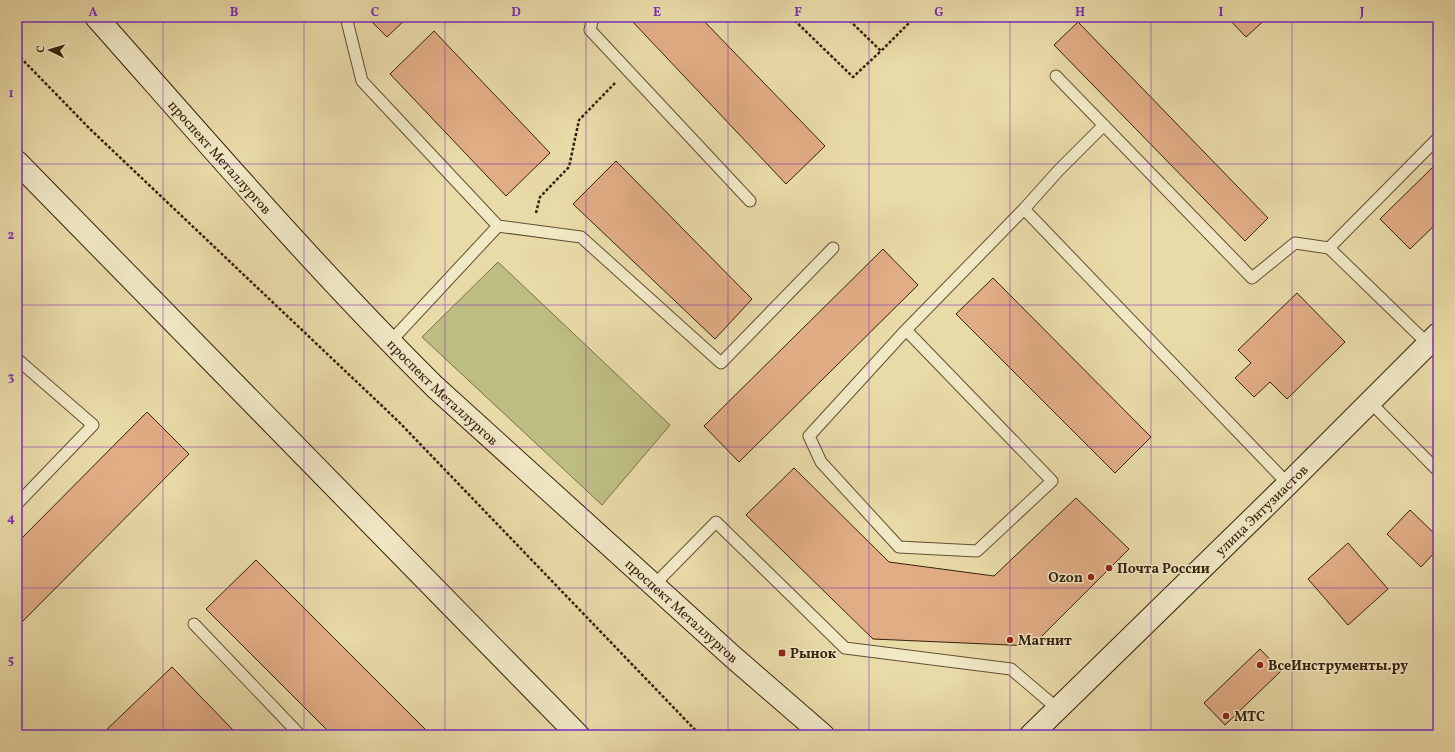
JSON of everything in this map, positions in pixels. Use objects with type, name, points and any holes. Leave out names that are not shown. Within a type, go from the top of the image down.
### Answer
[{"type":"street","name":"проспект Металлургов","points":[[96,17],[318,267],[435,387],[823,735]]},
{"type":"street","points":[[17,162],[578,735]]},
{"type":"street","name":"улица Энтузиастов","points":[[1031,735],[1371,403],[1433,339]]},
{"type":"lane","points":[[346,17],[362,81],[498,226],[581,237],[722,363],[833,248]]},
{"type":"lane","points":[[593,17],[590,30],[750,201]]},
{"type":"lane","points":[[1056,76],[1252,278],[1295,243],[1329,248],[1433,339]]},
{"type":"lane","points":[[906,330],[1052,482],[977,551],[899,547],[821,462],[809,436],[906,330],[1024,209],[1059,170],[1104,126]]},
{"type":"lane","points":[[1329,248],[1438,138]]},
{"type":"lane","points":[[1024,209],[1288,484]]},
{"type":"lane","points":[[390,342],[498,226]]},
{"type":"lane","points":[[17,359],[92,425],[17,504]]},
{"type":"lane","points":[[1371,403],[1438,471]]},
{"type":"lane","points":[[654,585],[663,574],[716,522],[845,648],[1011,669],[1058,709]]},
{"type":"lane","points":[[194,624],[300,735]]},
{"type":"path","points":[[791,17],[853,77],[915,17]]},
{"type":"path","points":[[846,17],[881,51]]},
{"type":"path","points":[[17,54],[96,134],[399,422],[700,735]]},
{"type":"path","points":[[532,231],[540,197],[569,167],[579,120],[628,70]]},
{"type":"green space","points":[[498,262],[670,425],[602,505],[422,337]]},
{"type":"building","points":[[367,17],[408,17],[387,37]]},
{"type":"building","points":[[634,17],[700,17],[825,146],[786,184],[631,20]]},
{"type":"building","points":[[1227,17],[1268,17],[1246,37]]},
{"type":"building","points":[[1078,22],[1268,218],[1245,241],[1054,45]]},
{"type":"building","points":[[434,31],[550,153],[506,196],[390,74]]},
{"type":"building","points":[[616,161],[752,299],[715,339],[573,204]]},
{"type":"building","points":[[1438,162],[1438,222],[1410,249],[1380,219]]},
{"type":"building","points":[[883,249],[918,285],[739,462],[704,426]]},
{"type":"building","points":[[993,278],[1151,437],[1115,473],[956,314]]},
{"type":"building","points":[[1297,293],[1345,342],[1287,399],[1270,382],[1254,397],[1235,378],[1251,363],[1238,350]]},
{"type":"building","points":[[147,412],[189,454],[17,627],[17,543]]},
{"type":"building","points":[[794,468],[889,562],[994,576],[1076,498],[1129,549],[1032,646],[873,639],[746,515]]},
{"type":"building","points":[[1410,510],[1438,537],[1438,549],[1421,567],[1387,534]]},
{"type":"building","points":[[1348,543],[1388,589],[1348,625],[1308,579]]},
{"type":"building","points":[[256,560],[431,735],[332,735],[206,609]]},
{"type":"building","points":[[1260,649],[1281,671],[1225,725],[1204,703]]},
{"type":"building","points":[[172,667],[234,731],[230,735],[101,735]]},
{"type":"place","name":"Почта России","points":[[1109,568]]},
{"type":"place","name":"Ozon","points":[[1091,577]]},
{"type":"place","name":"Магнит","points":[[1010,640]]},
{"type":"place","name":"Рынок","points":[[782,653]]},
{"type":"place","name":"ВсеИнструменты.ру","points":[[1260,665]]},
{"type":"place","name":"МТС","points":[[1226,716]]}]
